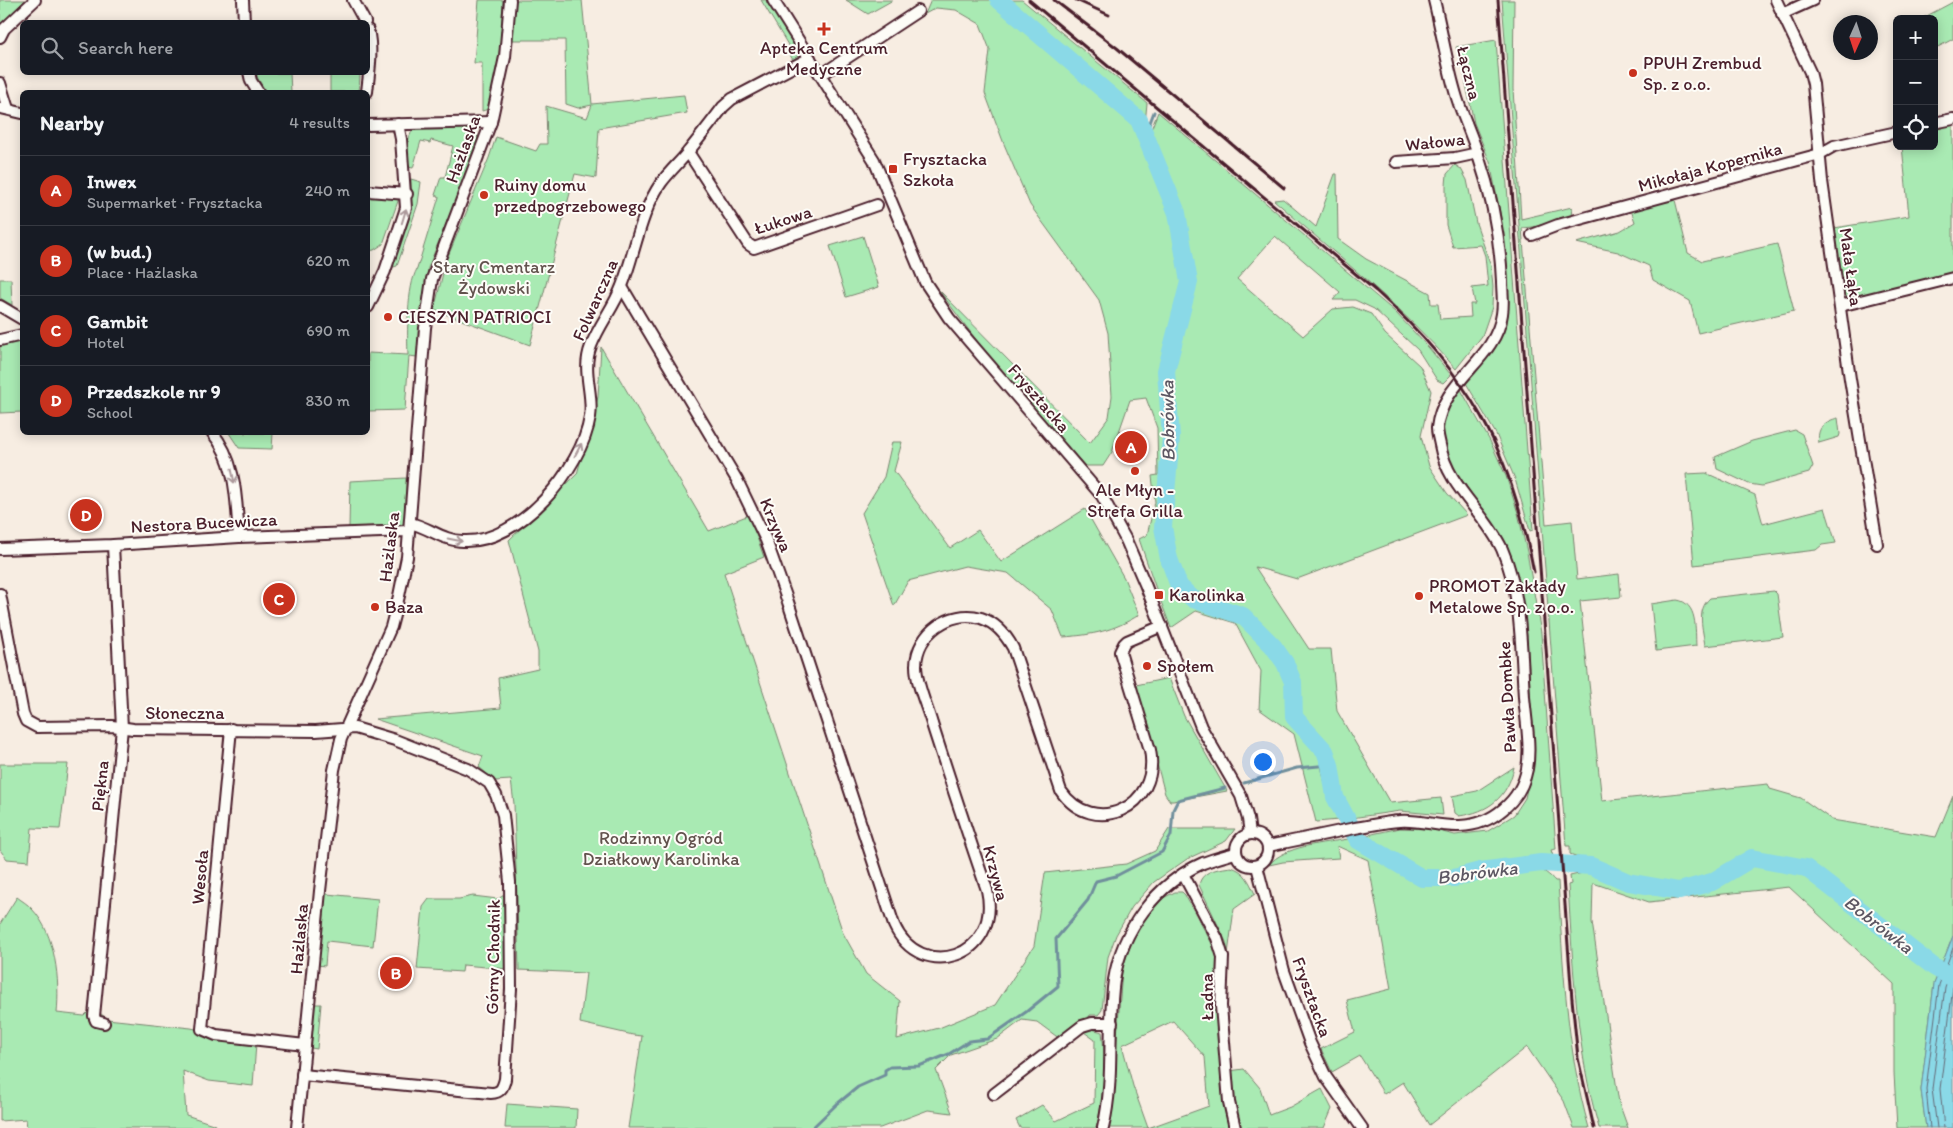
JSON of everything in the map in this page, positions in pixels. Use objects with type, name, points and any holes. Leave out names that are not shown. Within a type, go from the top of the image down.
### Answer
[{"type":"street","points":[[0,37],[4,29],[35,0]]},
{"type":"street","points":[[243,0],[244,20]]},
{"type":"street","points":[[353,0],[364,20]]},
{"type":"street","name":"Hażlaska","points":[[296,1128],[331,789],[337,752],[345,729],[391,627],[407,557],[425,328],[432,279],[491,122],[505,57],[510,0]]},
{"type":"street","name":"Frysztacka","points":[[773,0],[874,160],[925,282],[949,318],[1102,496],[1126,540],[1201,727],[1241,796],[1248,819],[1250,834]]},
{"type":"street","name":"Łączna","points":[[1434,0],[1456,96],[1478,153]]},
{"type":"street","name":"Mała Łąka","points":[[1776,0],[1810,72],[1840,306],[1877,544]]},
{"type":"street","points":[[1782,14],[1813,0]]},
{"type":"street","points":[[821,74],[918,11]]},
{"type":"street","points":[[370,40],[370,55]]},
{"type":"street","name":"Folwarczna","points":[[409,527],[422,526],[449,539],[464,542],[483,539],[511,529],[555,490],[582,444],[590,417],[586,371],[590,347],[622,288],[661,183],[723,107],[732,99],[810,58]]},
{"type":"street","points":[[250,75],[257,90]]},
{"type":"street","points":[[367,90],[368,75]]},
{"type":"street","points":[[0,83],[4,108],[20,112]]},
{"type":"street","points":[[1938,122],[1953,119]]},
{"type":"street","points":[[370,125],[491,122]]},
{"type":"street","points":[[370,303],[386,271],[406,208],[407,194],[398,124]]},
{"type":"street","name":"Mikołaja Kopernika","points":[[1532,235],[1558,225],[1820,154],[1834,146],[1893,133]]},
{"type":"street","name":"Łukowa","points":[[688,152],[748,244],[754,248],[877,205]]},
{"type":"street","name":"Wałowa","points":[[1396,162],[1455,158],[1478,153]]},
{"type":"street","name":"Pawła Dombke","points":[[1268,846],[1398,820],[1449,826],[1463,826],[1482,822],[1500,813],[1515,797],[1524,778],[1527,767],[1526,730],[1518,613],[1512,580],[1497,541],[1485,521],[1455,482],[1442,459],[1437,429],[1449,396],[1460,380],[1485,353],[1499,327],[1502,315],[1498,234],[1478,153]]},
{"type":"street","points":[[370,191],[407,194]]},
{"type":"street","points":[[1840,306],[1953,278]]},
{"type":"street","name":"Krzywa","points":[[622,288],[737,480],[766,540],[894,925],[902,939],[914,950],[927,956],[938,957],[956,955],[962,952],[975,943],[984,931],[990,908],[987,890],[918,680],[916,664],[927,635],[945,622],[966,616],[982,619],[1002,630],[1014,648],[1061,791],[1068,800],[1078,807],[1091,812],[1106,814],[1124,809],[1139,798],[1147,786],[1152,767],[1150,750],[1120,652],[1127,642],[1162,626]]},
{"type":"street","points":[[0,306],[20,319]]},
{"type":"street","points":[[0,340],[20,335]]},
{"type":"street","points":[[215,435],[222,443],[232,471],[236,489],[239,537]]},
{"type":"street","name":"Nestora Bucewicza","points":[[0,548],[113,545],[409,527]]},
{"type":"street","name":"Piękna","points":[[104,1023],[96,1021],[94,1016],[122,728],[113,545]]},
{"type":"street","name":"Słoneczna","points":[[0,594],[23,714],[26,721],[37,727],[316,731],[345,729]]},
{"type":"street","name":"Górny Chodnik","points":[[302,1076],[491,1093],[496,1093],[501,1089],[505,1079],[511,989],[510,882],[506,828],[502,808],[496,795],[483,778],[468,769],[395,740],[355,728],[345,729]]},
{"type":"street","name":"Wesoła","points":[[231,729],[202,1029],[216,1035],[305,1045]]},
{"type":"street","points":[[1250,834],[1263,838],[1268,846],[1267,856],[1257,866],[1246,865],[1237,858],[1235,853],[1235,848],[1240,838],[1250,834]]},
{"type":"street","points":[[1104,1128],[1109,1093],[1114,980],[1126,940],[1146,906],[1160,892],[1183,874],[1203,863],[1235,853]]},
{"type":"street","name":"Frysztacka","points":[[1257,866],[1284,972],[1310,1043],[1326,1077],[1362,1128]]},
{"type":"street","name":"Ładna","points":[[1183,874],[1217,938],[1223,958],[1221,1006],[1229,1102],[1235,1128]]},
{"type":"street","points":[[994,1094],[1082,1026],[1092,1023],[1112,1023]]},
{"type":"green space","points":[[0,0],[25,0],[0,25]]},
{"type":"green space","points":[[479,0],[503,0],[501,38],[492,108],[482,111],[482,63],[474,63]]},
{"type":"green space","name":"Stary Cmentarz Żydowski","points":[[514,0],[582,0],[592,104],[684,95],[687,113],[599,128],[596,178],[575,174],[530,345],[434,310],[446,261],[496,137],[536,151],[540,144],[547,144],[546,106],[587,118],[592,105],[578,108],[566,104],[565,40],[511,40]]},
{"type":"green space","points":[[761,0],[767,0],[800,54],[793,60],[790,55],[791,50]]},
{"type":"green space","points":[[846,0],[893,0],[868,14]]},
{"type":"green space","points":[[931,0],[992,0],[1138,124],[1161,181],[1175,228],[1184,269],[1185,285],[1162,369],[1160,395],[1165,438],[1156,527],[1163,555],[1177,587],[1193,603],[1244,623],[1272,650],[1290,686],[1286,715],[1298,723],[1318,752],[1327,793],[1339,820],[1316,822],[1294,734],[1259,709],[1261,671],[1235,623],[1196,611],[1171,628],[1139,539],[1147,535],[1155,502],[1152,476],[1158,475],[1157,428],[1146,398],[1130,400],[1112,452],[1103,466],[1085,466],[992,361],[938,289],[1090,443],[1109,417],[1112,396],[1108,333],[1099,300],[1030,205],[985,93],[990,50],[980,24],[956,10],[936,8],[925,14]]},
{"type":"green space","points":[[1010,0],[1022,0],[1147,103],[1145,124],[1135,107]]},
{"type":"green space","points":[[1502,0],[1514,0],[1513,89],[1521,219],[1572,207],[1571,217],[1522,228],[1546,524],[1572,521],[1577,579],[1619,574],[1621,597],[1580,601],[1602,801],[1768,784],[1770,789],[1801,798],[1832,820],[1936,837],[1953,796],[1953,936],[1934,984],[1921,1090],[1926,1128],[1897,1128],[1894,1073],[1894,984],[1789,887],[1649,902],[1593,883],[1592,922],[1619,1103],[1628,1128],[1599,1128],[1591,1098],[1580,1038],[1574,977],[1568,885],[1571,884],[1570,876],[1583,873],[1583,859],[1570,854],[1570,846],[1566,846]]},
{"type":"green space","points":[[1953,2],[1953,39],[1938,47],[1938,15],[1929,15]]},
{"type":"green space","points":[[1496,40],[1533,530],[1530,531],[1515,479],[1496,434],[1466,383],[1493,352],[1507,324],[1508,292],[1502,223],[1490,162],[1474,123],[1464,74],[1469,72],[1466,60],[1461,61],[1456,47]]},
{"type":"green space","points":[[257,75],[290,75],[291,90],[265,90]]},
{"type":"green space","points":[[330,75],[360,75],[359,90],[330,90]]},
{"type":"green space","points":[[1158,112],[1395,312],[1451,375],[1443,383],[1437,380],[1418,350],[1374,309],[1355,300],[1333,300],[1340,292],[1275,236],[1237,279],[1303,336],[1333,309],[1353,307],[1371,314],[1385,334],[1420,366],[1431,391],[1421,436],[1429,466],[1447,493],[1467,515],[1297,579],[1255,567],[1309,649],[1331,649],[1337,711],[1390,803],[1441,798],[1443,815],[1400,811],[1351,818],[1340,792],[1330,750],[1301,715],[1293,665],[1270,635],[1242,607],[1203,597],[1182,583],[1172,551],[1169,523],[1175,457],[1172,369],[1194,281],[1181,207],[1150,132]]},
{"type":"green space","points":[[1953,123],[1953,272],[1853,297],[1843,296],[1834,228],[1909,216],[1902,150],[1938,150],[1938,127]]},
{"type":"green space","points":[[471,126],[477,134],[477,147],[428,268],[417,357],[409,356],[405,410],[370,411],[370,353],[408,355],[409,298],[411,287],[439,197],[435,195],[441,177],[445,177],[453,146],[431,140],[430,143],[421,141],[413,168],[408,167],[407,146],[415,127]]},
{"type":"green space","points":[[1455,165],[1461,169],[1467,180],[1476,223],[1491,266],[1493,287],[1492,307],[1482,336],[1456,369],[1391,302],[1274,200],[1283,199],[1316,227],[1335,174],[1337,174],[1338,239],[1366,259],[1430,293],[1431,304],[1438,304],[1440,319],[1471,317],[1470,304],[1475,304],[1472,288],[1488,286],[1485,256],[1481,245],[1453,247],[1446,225],[1446,185],[1447,174]]},
{"type":"green space","points":[[411,179],[421,182],[418,204],[397,266],[390,268],[411,205]]},
{"type":"green space","points":[[370,193],[397,196],[398,201],[383,244],[370,251]]},
{"type":"green space","points":[[1675,200],[1688,253],[1702,261],[1777,244],[1794,311],[1698,333],[1690,301],[1653,280],[1649,266],[1618,252],[1576,243],[1620,231],[1635,222],[1631,210]]},
{"type":"green space","points":[[863,236],[879,287],[846,297],[830,246]]},
{"type":"green space","points":[[0,279],[11,279],[12,305],[0,298]]},
{"type":"green space","points":[[20,341],[20,412],[0,413],[0,345]]},
{"type":"green space","name":"Rodzinny Ogród Działkowy Karolinka","points":[[601,347],[709,531],[749,515],[764,557],[724,573],[843,933],[866,974],[900,1001],[897,1039],[939,1028],[995,1005],[1034,946],[1045,873],[1126,864],[1155,851],[1169,829],[1235,829],[1226,841],[1187,859],[1154,882],[1132,907],[1116,935],[1108,957],[1102,1010],[1098,1015],[1090,1015],[1089,1020],[1060,1039],[1037,1022],[1022,1020],[997,1039],[951,1055],[936,1070],[952,1113],[928,1110],[880,1128],[628,1128],[642,1036],[580,1023],[586,973],[519,970],[514,804],[511,780],[495,781],[479,767],[483,756],[375,719],[501,708],[498,678],[538,669],[538,652],[509,540],[577,474],[598,397]]},
{"type":"green space","points":[[1460,388],[1490,441],[1506,476],[1518,513],[1527,552],[1541,633],[1556,849],[1551,850],[1553,856],[1525,857],[1476,867],[1431,873],[1405,862],[1363,836],[1400,828],[1430,829],[1455,835],[1488,831],[1514,815],[1525,798],[1534,759],[1527,636],[1521,591],[1502,539],[1452,465],[1445,445],[1445,416],[1448,406]]},
{"type":"green space","points":[[1838,418],[1839,437],[1819,443],[1818,438],[1822,426]]},
{"type":"green space","points":[[1795,430],[1802,434],[1813,466],[1809,473],[1762,486],[1749,484],[1717,469],[1715,457],[1752,441]]},
{"type":"green space","points":[[230,435],[273,435],[272,449],[239,448]]},
{"type":"green space","points":[[892,442],[902,442],[894,471],[950,548],[978,530],[1001,562],[1085,509],[1124,578],[1139,615],[1120,625],[1102,631],[1063,637],[1052,610],[1008,573],[965,566],[908,581],[894,606],[862,513],[884,477]]},
{"type":"green space","points":[[1706,473],[1755,495],[1763,524],[1825,508],[1836,543],[1822,545],[1816,550],[1694,565],[1686,474]]},
{"type":"green space","points":[[406,478],[406,522],[398,527],[349,528],[350,481]]},
{"type":"green space","points":[[1774,591],[1777,594],[1783,637],[1705,646],[1702,614],[1703,608],[1710,598]]},
{"type":"green space","points":[[1677,600],[1689,606],[1692,612],[1696,646],[1656,651],[1651,604]]},
{"type":"green space","points":[[1169,678],[1184,716],[1227,791],[1173,801],[1170,801],[1165,794],[1136,685]]},
{"type":"green space","points":[[0,764],[68,764],[60,829],[32,828],[29,861],[7,859],[0,850]]},
{"type":"green space","points":[[1514,767],[1507,787],[1496,801],[1488,807],[1470,814],[1459,816],[1455,813],[1452,796],[1477,791]]},
{"type":"green space","points":[[1348,839],[1418,883],[1442,885],[1479,876],[1536,868],[1546,873],[1555,881],[1558,881],[1570,1037],[1581,1098],[1589,1128],[1574,1128],[1564,1101],[1527,1047],[1429,1125],[1403,1082],[1384,1094],[1360,1056],[1332,1072],[1321,1049],[1355,1032],[1347,1000],[1391,989],[1368,860],[1337,846],[1339,858],[1283,862],[1269,865],[1284,853],[1294,849]]},
{"type":"green space","points":[[1231,867],[1243,874],[1255,894],[1234,909],[1228,954],[1226,942],[1199,885],[1203,876],[1207,873]]},
{"type":"green space","points":[[1175,892],[1182,892],[1215,949],[1219,964],[1216,996],[1224,1101],[1232,1128],[1108,1128],[1111,1118],[1122,970],[1135,932],[1155,902]],"holes":[[[1173,1021],[1205,1057],[1209,1106],[1148,1128],[1133,1086],[1122,1045]]]},
{"type":"green space","points":[[327,894],[378,899],[373,946],[327,941],[325,966],[317,965],[324,896]]},
{"type":"green space","points":[[504,895],[508,969],[463,965],[462,972],[417,969],[423,907],[429,899],[459,899],[473,896],[498,899]]},
{"type":"green space","points":[[17,897],[30,907],[40,919],[51,944],[57,973],[57,1013],[84,1016],[89,1011],[100,1013],[107,1019],[191,1028],[256,1043],[253,1086],[209,1081],[183,1071],[186,1115],[216,1125],[216,1128],[27,1128],[26,1119],[0,1121],[0,924]]},
{"type":"green space","points":[[321,1004],[317,1049],[311,1048],[309,1045],[313,1005]]},
{"type":"green space","points":[[1092,1029],[1102,1032],[1104,1054],[1104,1080],[1096,1128],[1020,1128],[1016,1120],[1042,1105],[1056,1121],[1094,1103],[1095,1040],[1084,1032]]},
{"type":"green space","points":[[1244,1069],[1260,1088],[1269,1115],[1290,1107],[1322,1089],[1332,1109],[1324,1128],[1241,1128],[1231,1100],[1229,1071]]},
{"type":"green space","points":[[507,1104],[577,1109],[576,1128],[505,1128]]},
{"type":"water","points":[[1953,936],[1953,1128],[1926,1128],[1921,1090],[1934,984]]},
{"type":"waterway","name":"Bobrówka","points":[[999,0],[1139,120],[1177,213],[1189,282],[1166,371],[1171,437],[1163,527],[1169,559],[1179,586],[1193,599],[1243,616],[1273,646],[1285,663],[1293,682],[1294,717],[1325,751],[1330,765],[1335,797],[1358,840],[1422,878],[1454,878],[1480,871],[1541,863],[1591,866],[1628,882],[1679,891],[1712,882],[1752,858],[1806,868],[1934,967],[1953,978]]},
{"type":"waterway","points":[[1145,136],[1154,112]]},
{"type":"waterway","points":[[1244,783],[1297,768],[1330,765]]},
{"type":"waterway","points":[[812,1128],[858,1087],[885,1075],[885,1070],[890,1067],[919,1066],[949,1054],[969,1041],[987,1039],[1026,1012],[1058,986],[1056,939],[1088,900],[1096,881],[1116,876],[1162,852],[1171,835],[1173,810],[1178,800],[1225,788]]},
{"type":"railway","points":[[1029,0],[1376,291],[1409,322],[1437,353],[1461,384],[1481,416],[1498,451],[1524,528],[1534,572]]},
{"type":"railway","points":[[1054,0],[1117,48],[1284,188]]},
{"type":"railway","points":[[1076,0],[1109,15]]},
{"type":"railway","points":[[1498,0],[1572,999],[1578,1058],[1594,1128]]},
{"type":"place","name":"Apteka Centrum Medyczne","points":[[824,29]]},
{"type":"place","name":"PPUH Zrembud Sp. z o.o.","points":[[1633,73]]},
{"type":"place","name":"Frysztacka Szkoła","points":[[893,169]]},
{"type":"place","name":"Ruiny domu przedpogrzebowego","points":[[484,195]]},
{"type":"place","name":"CIESZYN PATRIOCI","points":[[388,317]]},
{"type":"place","name":"Inwex","points":[[1131,447]]},
{"type":"place","name":"Ale Młyn - Strefa Grilla","points":[[1135,471]]},
{"type":"place","name":"Przedszkole nr 9","points":[[86,515]]},
{"type":"place","name":"Karolinka","points":[[1159,595]]},
{"type":"place","name":"PROMOT Zakłady Metalowe Sp. z o.o.","points":[[1419,596]]},
{"type":"place","name":"Gambit","points":[[279,599]]},
{"type":"place","name":"Baza","points":[[375,607]]},
{"type":"place","name":"Społem","points":[[1147,666]]},
{"type":"place","name":"(w bud.)","points":[[396,973]]}]
